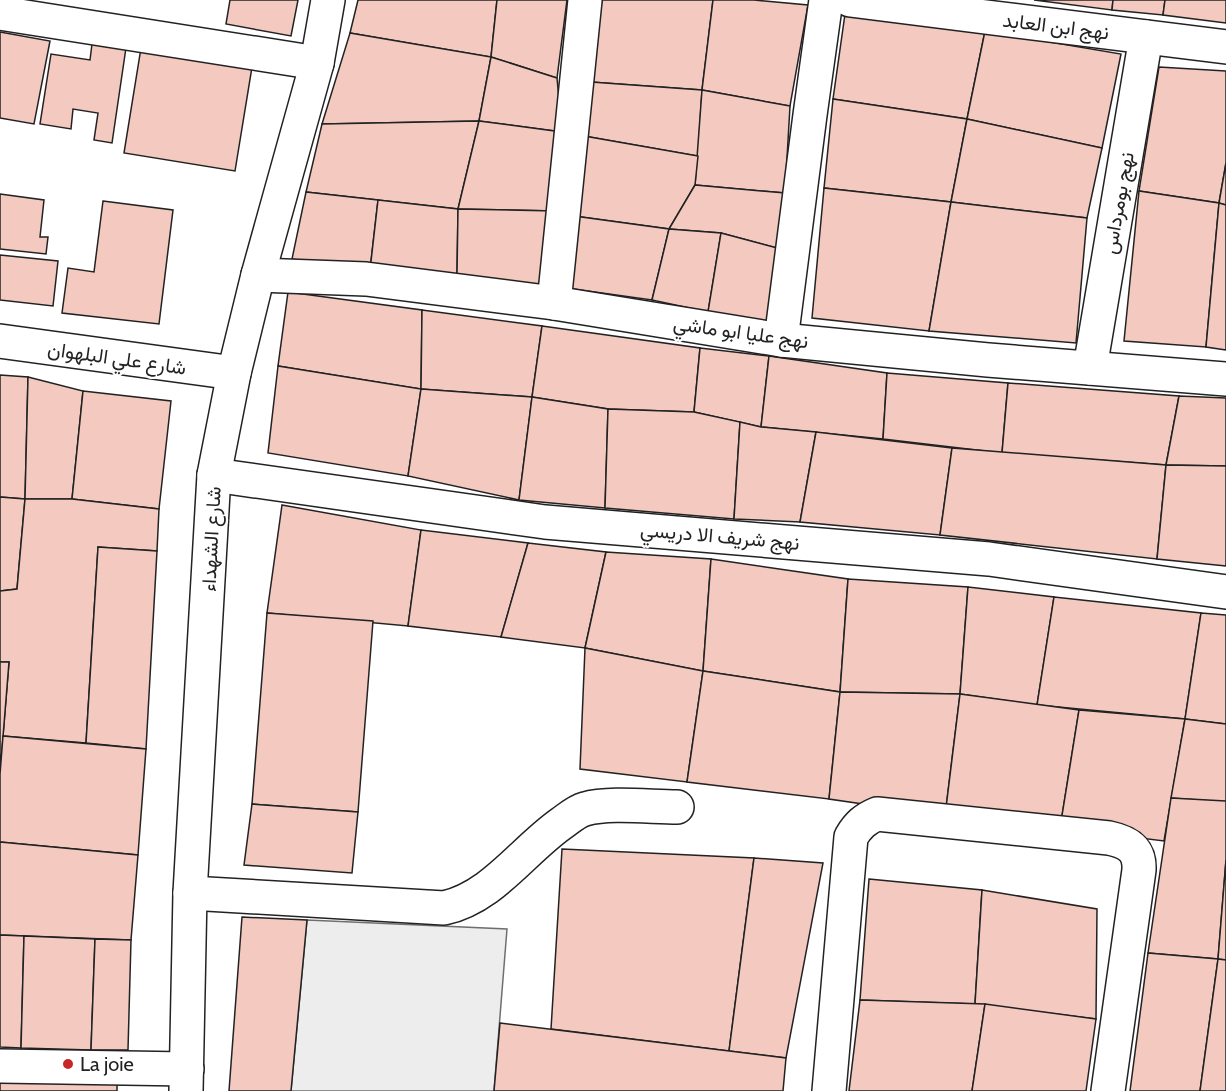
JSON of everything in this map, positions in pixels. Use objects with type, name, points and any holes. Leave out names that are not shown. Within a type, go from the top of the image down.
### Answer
[{"type":"street","name":"شارع الشهداء","points":[[186,1080],[190,893],[214,475],[234,373],[258,275],[317,63],[328,0]]},
{"type":"street","points":[[554,303],[585,0]]},
{"type":"street","points":[[781,340],[826,0]]},
{"type":"street","name":"نهج ابن العابد","points":[[850,0],[1226,47]]},
{"type":"street","points":[[0,14],[317,63]]},
{"type":"street","name":"نهج بومرداس","points":[[1090,368],[1146,37]]},
{"type":"street","name":"نهج عليا ابو ماشي","points":[[258,275],[366,279],[554,303],[781,340],[1226,379]]},
{"type":"street","name":"شارع علي البلهوان","points":[[0,341],[234,373]]},
{"type":"street","name":"نهج شريف الا دريسي","points":[[214,475],[545,522],[989,559],[1226,592]]},
{"type":"street","points":[[190,893],[444,908],[460,905],[476,897],[550,832],[583,809],[599,806],[677,807]]},
{"type":"street","points":[[829,1091],[851,837],[857,826],[878,814],[1109,838],[1127,843],[1135,849],[1140,861],[1139,870],[1108,1091]]},
{"type":"street","points":[[0,1066],[186,1080]]},
{"type":"shaded area","points":[[307,920],[507,929],[494,1091],[291,1091]]},
{"type":"building","points":[[230,0],[298,0],[291,36],[226,24]]},
{"type":"building","points":[[358,0],[497,0],[491,57],[350,33]]},
{"type":"building","points":[[497,0],[567,0],[557,78],[491,57]]},
{"type":"building","points":[[602,0],[713,0],[702,90],[591,82]]},
{"type":"building","points":[[713,0],[754,0],[808,5],[790,106],[702,90]]},
{"type":"building","points":[[1034,0],[1113,0],[1112,10]]},
{"type":"building","points":[[1113,0],[1165,0],[1163,15],[1112,10]]},
{"type":"building","points":[[1165,0],[1226,0],[1226,23],[1163,15]]},
{"type":"building","points":[[845,14],[985,31],[967,119],[833,99]]},
{"type":"building","points":[[985,31],[1121,54],[1102,148],[967,119]]},
{"type":"building","points":[[0,32],[50,41],[34,124],[0,118]]},
{"type":"building","points":[[350,33],[491,57],[479,121],[322,124]]},
{"type":"building","points":[[93,36],[127,41],[112,143],[94,140],[98,113],[73,109],[71,129],[40,124],[51,54],[90,60]]},
{"type":"building","points":[[141,48],[252,67],[235,171],[124,153]]},
{"type":"building","points":[[491,57],[557,78],[562,132],[479,121]]},
{"type":"building","points":[[1159,67],[1226,71],[1226,163],[1219,203],[1139,191]]},
{"type":"building","points":[[591,82],[702,90],[698,156],[584,136]]},
{"type":"building","points":[[702,90],[790,106],[785,193],[695,185]]},
{"type":"building","points":[[833,99],[967,119],[951,202],[824,188]]},
{"type":"building","points":[[967,119],[1102,148],[1087,218],[951,202]]},
{"type":"building","points":[[479,121],[458,209],[306,192],[322,124]]},
{"type":"building","points":[[479,121],[562,132],[556,211],[458,209]]},
{"type":"building","points":[[584,136],[698,156],[695,185],[669,229],[574,216]]},
{"type":"building","points":[[1226,163],[1226,205],[1219,203]]},
{"type":"building","points":[[695,185],[785,193],[781,249],[721,233],[669,229]]},
{"type":"building","points":[[824,188],[951,202],[929,331],[812,318]]},
{"type":"building","points":[[1139,191],[1219,203],[1206,347],[1124,341]]},
{"type":"building","points":[[306,192],[378,200],[370,270],[292,259]]},
{"type":"building","points":[[0,194],[44,200],[40,237],[48,237],[46,254],[0,249]]},
{"type":"building","points":[[378,200],[458,209],[457,274],[370,270]]},
{"type":"building","points":[[103,201],[173,210],[159,324],[62,313],[68,268],[94,272]]},
{"type":"building","points":[[951,202],[1087,218],[1076,343],[929,331]]},
{"type":"building","points":[[1219,203],[1226,205],[1226,350],[1206,347]]},
{"type":"building","points":[[458,209],[556,211],[547,287],[457,274]]},
{"type":"building","points":[[574,216],[669,229],[652,300],[566,288]]},
{"type":"building","points":[[669,229],[721,233],[708,312],[652,300]]},
{"type":"building","points":[[721,233],[781,249],[774,323],[708,312]]},
{"type":"building","points":[[0,255],[58,261],[53,306],[0,300]]},
{"type":"building","points":[[288,292],[422,310],[421,389],[278,366]]},
{"type":"building","points":[[422,310],[542,326],[532,397],[421,389]]},
{"type":"building","points":[[542,326],[700,348],[694,412],[608,409],[532,397]]},
{"type":"building","points":[[700,348],[769,356],[761,427],[694,412]]},
{"type":"building","points":[[769,356],[887,373],[883,439],[761,427]]},
{"type":"building","points":[[278,366],[421,389],[408,476],[268,453]]},
{"type":"building","points":[[887,373],[1008,383],[1002,453],[883,439]]},
{"type":"building","points":[[0,375],[28,377],[25,499],[0,497]]},
{"type":"building","points":[[28,377],[83,391],[72,499],[25,499]]},
{"type":"building","points":[[1008,383],[1179,396],[1166,465],[1002,453]]},
{"type":"building","points":[[421,389],[532,397],[519,500],[408,476]]},
{"type":"building","points":[[83,391],[171,401],[159,509],[72,499]]},
{"type":"building","points":[[1179,396],[1226,398],[1226,466],[1166,465]]},
{"type":"building","points":[[532,397],[608,409],[605,508],[519,500]]},
{"type":"building","points":[[608,409],[694,412],[740,422],[734,519],[605,508]]},
{"type":"building","points":[[740,422],[761,427],[816,432],[800,522],[734,519]]},
{"type":"building","points":[[816,432],[952,448],[940,535],[800,522]]},
{"type":"building","points":[[952,448],[1166,465],[1157,559],[940,535]]},
{"type":"building","points":[[1166,465],[1226,466],[1226,566],[1157,559]]},
{"type":"building","points":[[0,497],[25,499],[17,589],[0,591]]},
{"type":"building","points":[[25,499],[72,499],[159,509],[157,551],[98,547],[86,743],[3,736],[9,662],[0,662],[0,591],[17,589]]},
{"type":"building","points":[[282,505],[421,530],[408,626],[267,613]]},
{"type":"building","points":[[421,530],[528,543],[501,637],[408,626]]},
{"type":"building","points":[[528,543],[606,552],[585,648],[501,637]]},
{"type":"building","points":[[98,547],[157,551],[146,749],[86,743]]},
{"type":"building","points":[[606,552],[711,559],[703,671],[585,648]]},
{"type":"building","points":[[711,559],[848,579],[840,692],[703,671]]},
{"type":"building","points":[[848,579],[968,587],[960,694],[840,692]]},
{"type":"building","points":[[968,587],[1054,597],[1037,705],[960,694]]},
{"type":"building","points":[[1054,597],[1201,613],[1185,719],[1037,705]]},
{"type":"building","points":[[267,613],[373,621],[358,812],[252,804]]},
{"type":"building","points":[[1201,613],[1226,615],[1226,724],[1185,719]]},
{"type":"building","points":[[585,648],[703,671],[687,782],[580,769]]},
{"type":"building","points":[[0,662],[9,662],[0,774]]},
{"type":"building","points":[[703,671],[840,692],[829,799],[687,782]]},
{"type":"building","points":[[840,692],[960,694],[945,816],[829,799]]},
{"type":"building","points":[[960,694],[1079,710],[1060,828],[945,816]]},
{"type":"building","points":[[1079,710],[1185,719],[1164,841],[1060,828]]},
{"type":"building","points":[[1185,719],[1226,724],[1226,802],[1171,798]]},
{"type":"building","points":[[3,736],[146,749],[138,855],[0,842],[0,774]]},
{"type":"building","points":[[1171,798],[1226,801],[1226,860],[1218,959],[1148,953]]},
{"type":"building","points":[[252,804],[358,812],[352,873],[244,865]]},
{"type":"building","points":[[0,842],[138,855],[131,940],[0,935]]},
{"type":"building","points":[[562,849],[754,858],[729,1051],[551,1029]]},
{"type":"building","points":[[754,858],[823,863],[786,1058],[729,1051]]},
{"type":"building","points":[[1226,860],[1226,960],[1218,959]]},
{"type":"building","points":[[869,879],[982,890],[975,1004],[860,1000]]},
{"type":"building","points":[[982,890],[1097,909],[1096,1019],[975,1004]]},
{"type":"building","points":[[242,917],[307,920],[291,1091],[229,1091]]},
{"type":"building","points":[[0,935],[24,936],[21,1048],[0,1047]]},
{"type":"building","points":[[24,936],[95,939],[91,1050],[21,1048]]},
{"type":"building","points":[[95,939],[131,940],[128,1050],[91,1050]]},
{"type":"building","points":[[1148,953],[1218,959],[1200,1091],[1130,1091]]},
{"type":"building","points":[[1218,959],[1226,960],[1226,1091],[1200,1091]]},
{"type":"building","points":[[860,1000],[985,1004],[972,1091],[849,1091]]},
{"type":"building","points":[[985,1004],[1096,1019],[1086,1091],[972,1091]]},
{"type":"building","points":[[500,1023],[786,1058],[783,1091],[494,1091]]},
{"type":"building","points":[[0,1081],[117,1083],[117,1091],[0,1091]]},
{"type":"place","name":"La joie","points":[[68,1064]]}]
